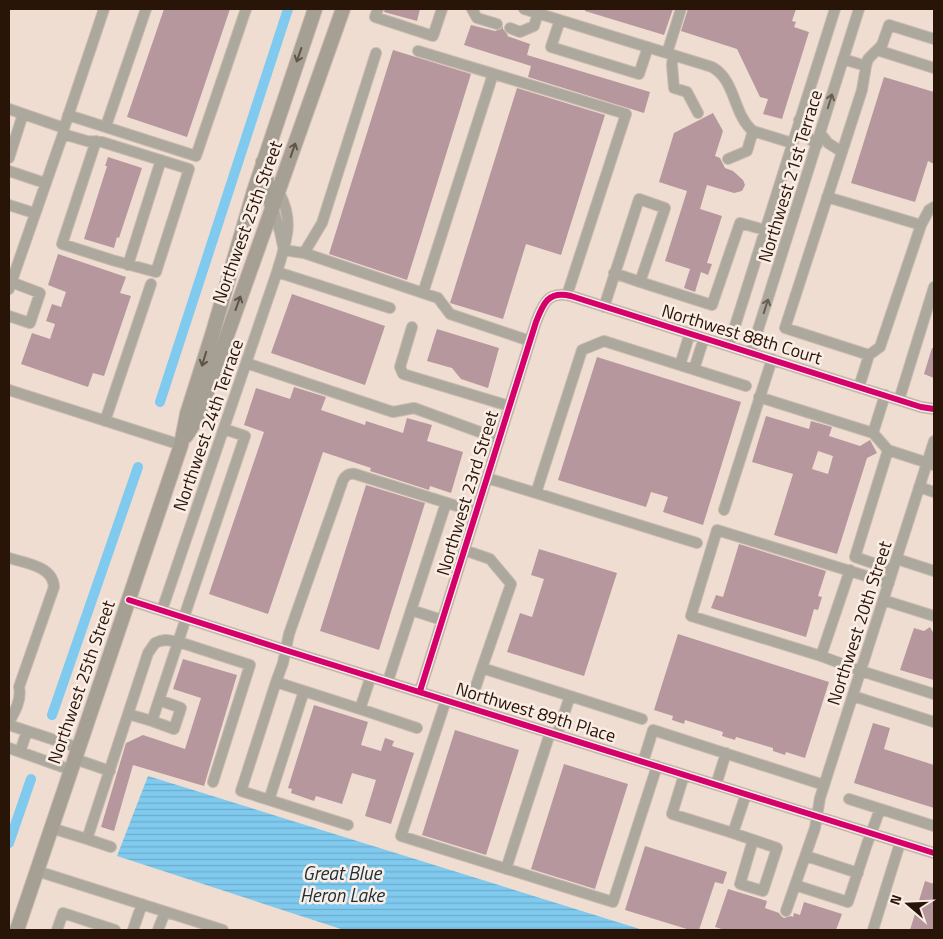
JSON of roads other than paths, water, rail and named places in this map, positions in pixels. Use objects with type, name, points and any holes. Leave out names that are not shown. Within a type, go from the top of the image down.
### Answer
[{"type":"main road","name":"Northwest 25th Street","points":[[17,930],[181,445],[187,414],[263,162],[315,9]]},
{"type":"main road","name":"Northwest 25th Street","points":[[181,445],[198,417],[343,9]]},
{"type":"main road","points":[[263,162],[273,208]]},
{"type":"street","points":[[9,316],[30,323],[40,293],[10,286],[12,266],[45,183],[104,9]]},
{"type":"street","points":[[106,126],[146,9]]},
{"type":"street","points":[[68,114],[196,156],[246,9]]},
{"type":"street","points":[[378,9],[375,17],[433,36],[442,9]]},
{"type":"street","points":[[472,9],[477,18],[497,24]]},
{"type":"street","points":[[524,9],[712,67],[722,75],[745,122],[753,131],[792,143]]},
{"type":"street","points":[[681,9],[670,54],[674,88],[688,92],[698,113]]},
{"type":"street","name":"Northwest 21st Terrace","points":[[728,345],[835,9]]},
{"type":"street","name":"Northwest 21st Terrace","points":[[751,352],[859,9]]},
{"type":"street","points":[[510,28],[520,32],[534,26],[538,13]]},
{"type":"street","points":[[560,20],[551,47],[639,74],[648,47]]},
{"type":"street","points":[[869,355],[785,328],[862,90],[868,59],[882,45],[889,25],[934,40]]},
{"type":"street","points":[[877,50],[934,68]]},
{"type":"street","points":[[418,51],[626,114],[567,295]]},
{"type":"street","points":[[304,254],[322,223],[376,53]]},
{"type":"street","points":[[843,59],[866,66]]},
{"type":"street","points":[[423,293],[493,74]]},
{"type":"street","points":[[9,109],[87,141],[96,141],[102,142],[189,169],[156,272],[62,244],[96,141]]},
{"type":"street","points":[[9,158],[23,114]]},
{"type":"street","points":[[799,120],[805,134],[815,148],[842,152]]},
{"type":"street","points":[[728,159],[747,151],[753,131]]},
{"type":"street","points":[[820,133],[828,143],[842,152]]},
{"type":"street","points":[[128,265],[161,160]]},
{"type":"street","points":[[9,171],[45,183]]},
{"type":"street","name":"Northwest 24th Terrace","points":[[162,610],[277,272],[287,235],[288,219],[284,202],[279,192]]},
{"type":"street","points":[[827,197],[921,225]]},
{"type":"street","points":[[604,307],[639,199],[665,208],[640,282]]},
{"type":"street","points":[[9,205],[34,213]]},
{"type":"street","points":[[859,387],[869,355],[880,347],[921,225],[929,210],[934,207]]},
{"type":"street","name":"Northwest 24th Terrace","points":[[273,208],[283,250]]},
{"type":"street","points":[[614,273],[712,305],[740,222],[765,230]]},
{"type":"street","points":[[283,250],[304,254],[438,298],[450,314],[530,341]]},
{"type":"street","points":[[277,272],[390,308]]},
{"type":"street","points":[[105,421],[151,284]]},
{"type":"street","points":[[899,400],[934,287]]},
{"type":"street","name":"Northwest 23rd Street","points":[[420,692],[539,314],[544,304],[553,296],[558,294],[567,295]]},
{"type":"street","name":"Northwest 88th Court","points":[[567,295],[921,407],[934,409]]},
{"type":"street","points":[[412,327],[400,367],[403,374],[509,406]]},
{"type":"street","points":[[680,365],[690,333]]},
{"type":"street","points":[[694,369],[704,338]]},
{"type":"street","points":[[536,493],[582,350],[604,341],[746,386]]},
{"type":"street","points":[[724,510],[772,359]]},
{"type":"street","points":[[246,363],[393,412],[414,408],[499,439]]},
{"type":"street","points":[[9,390],[181,445]]},
{"type":"street","points":[[873,433],[885,395]]},
{"type":"street","points":[[759,397],[873,433],[888,450],[931,463]]},
{"type":"street","points":[[152,722],[245,436],[224,429]]},
{"type":"street","name":"Northwest 20th Street","points":[[786,912],[815,828],[820,798],[919,487],[931,463],[934,441]]},
{"type":"street","points":[[888,450],[855,557],[893,570]]},
{"type":"street","points":[[348,825],[242,791],[283,663],[289,634],[342,480],[345,476],[355,474],[476,512]]},
{"type":"street","points":[[486,478],[697,543]]},
{"type":"street","points":[[919,487],[934,492]]},
{"type":"street","points":[[388,682],[446,503]]},
{"type":"street","points":[[889,582],[717,530],[691,616],[821,656],[934,694]]},
{"type":"street","points":[[464,550],[490,559],[511,584],[469,707]]},
{"type":"street","points":[[9,558],[46,570],[53,583],[53,590],[20,687],[21,694],[9,723],[27,731],[75,759]]},
{"type":"street","points":[[896,559],[934,572]]},
{"type":"street","points":[[821,656],[850,570]]},
{"type":"street","name":"Northwest 89th Place","points":[[129,600],[934,854]]},
{"type":"street","points":[[884,600],[934,616]]},
{"type":"street","points":[[411,610],[442,620]]},
{"type":"street","points":[[87,839],[148,653],[155,643],[160,641],[178,642],[250,665],[213,782]]},
{"type":"street","points":[[482,668],[642,719]]},
{"type":"street","points":[[360,709],[371,676]]},
{"type":"street","points":[[276,682],[417,728]]},
{"type":"street","points":[[9,707],[15,690],[20,687]]},
{"type":"street","points":[[269,800],[304,691]]},
{"type":"street","points":[[506,869],[554,734],[570,696]]},
{"type":"street","points":[[852,696],[934,722]]},
{"type":"street","points":[[128,714],[174,729],[181,708],[159,700]]},
{"type":"street","points":[[446,700],[401,836],[506,869],[613,902],[657,766]]},
{"type":"street","points":[[643,762],[653,730],[824,786]]},
{"type":"street","points":[[20,752],[27,731]]},
{"type":"street","points":[[9,748],[20,752],[75,759],[110,770]]},
{"type":"street","points":[[716,785],[726,753]]},
{"type":"street","points":[[684,775],[672,814],[733,833],[777,848],[763,891],[740,884],[753,840]]},
{"type":"street","points":[[733,833],[746,794]]},
{"type":"street","points":[[849,799],[934,826]]},
{"type":"street","points":[[795,885],[848,902],[880,809]]},
{"type":"street","points":[[51,828],[111,847]]},
{"type":"street","points":[[873,930],[900,842]]},
{"type":"street","points":[[806,856],[858,873]]},
{"type":"street","points":[[37,870],[142,904],[196,926],[223,930]]},
{"type":"street","points":[[133,930],[142,904]]},
{"type":"street","points":[[158,930],[164,912]]},
{"type":"street","points":[[57,930],[63,913],[115,930]]},
{"type":"water","name":"Great Blue Heron Lake","points":[[148,776],[643,930],[344,930],[117,856]]},
{"type":"waterway","points":[[160,402],[288,9]]},
{"type":"waterway","points":[[52,715],[138,467]]},
{"type":"waterway","points":[[9,843],[31,779]]}]
